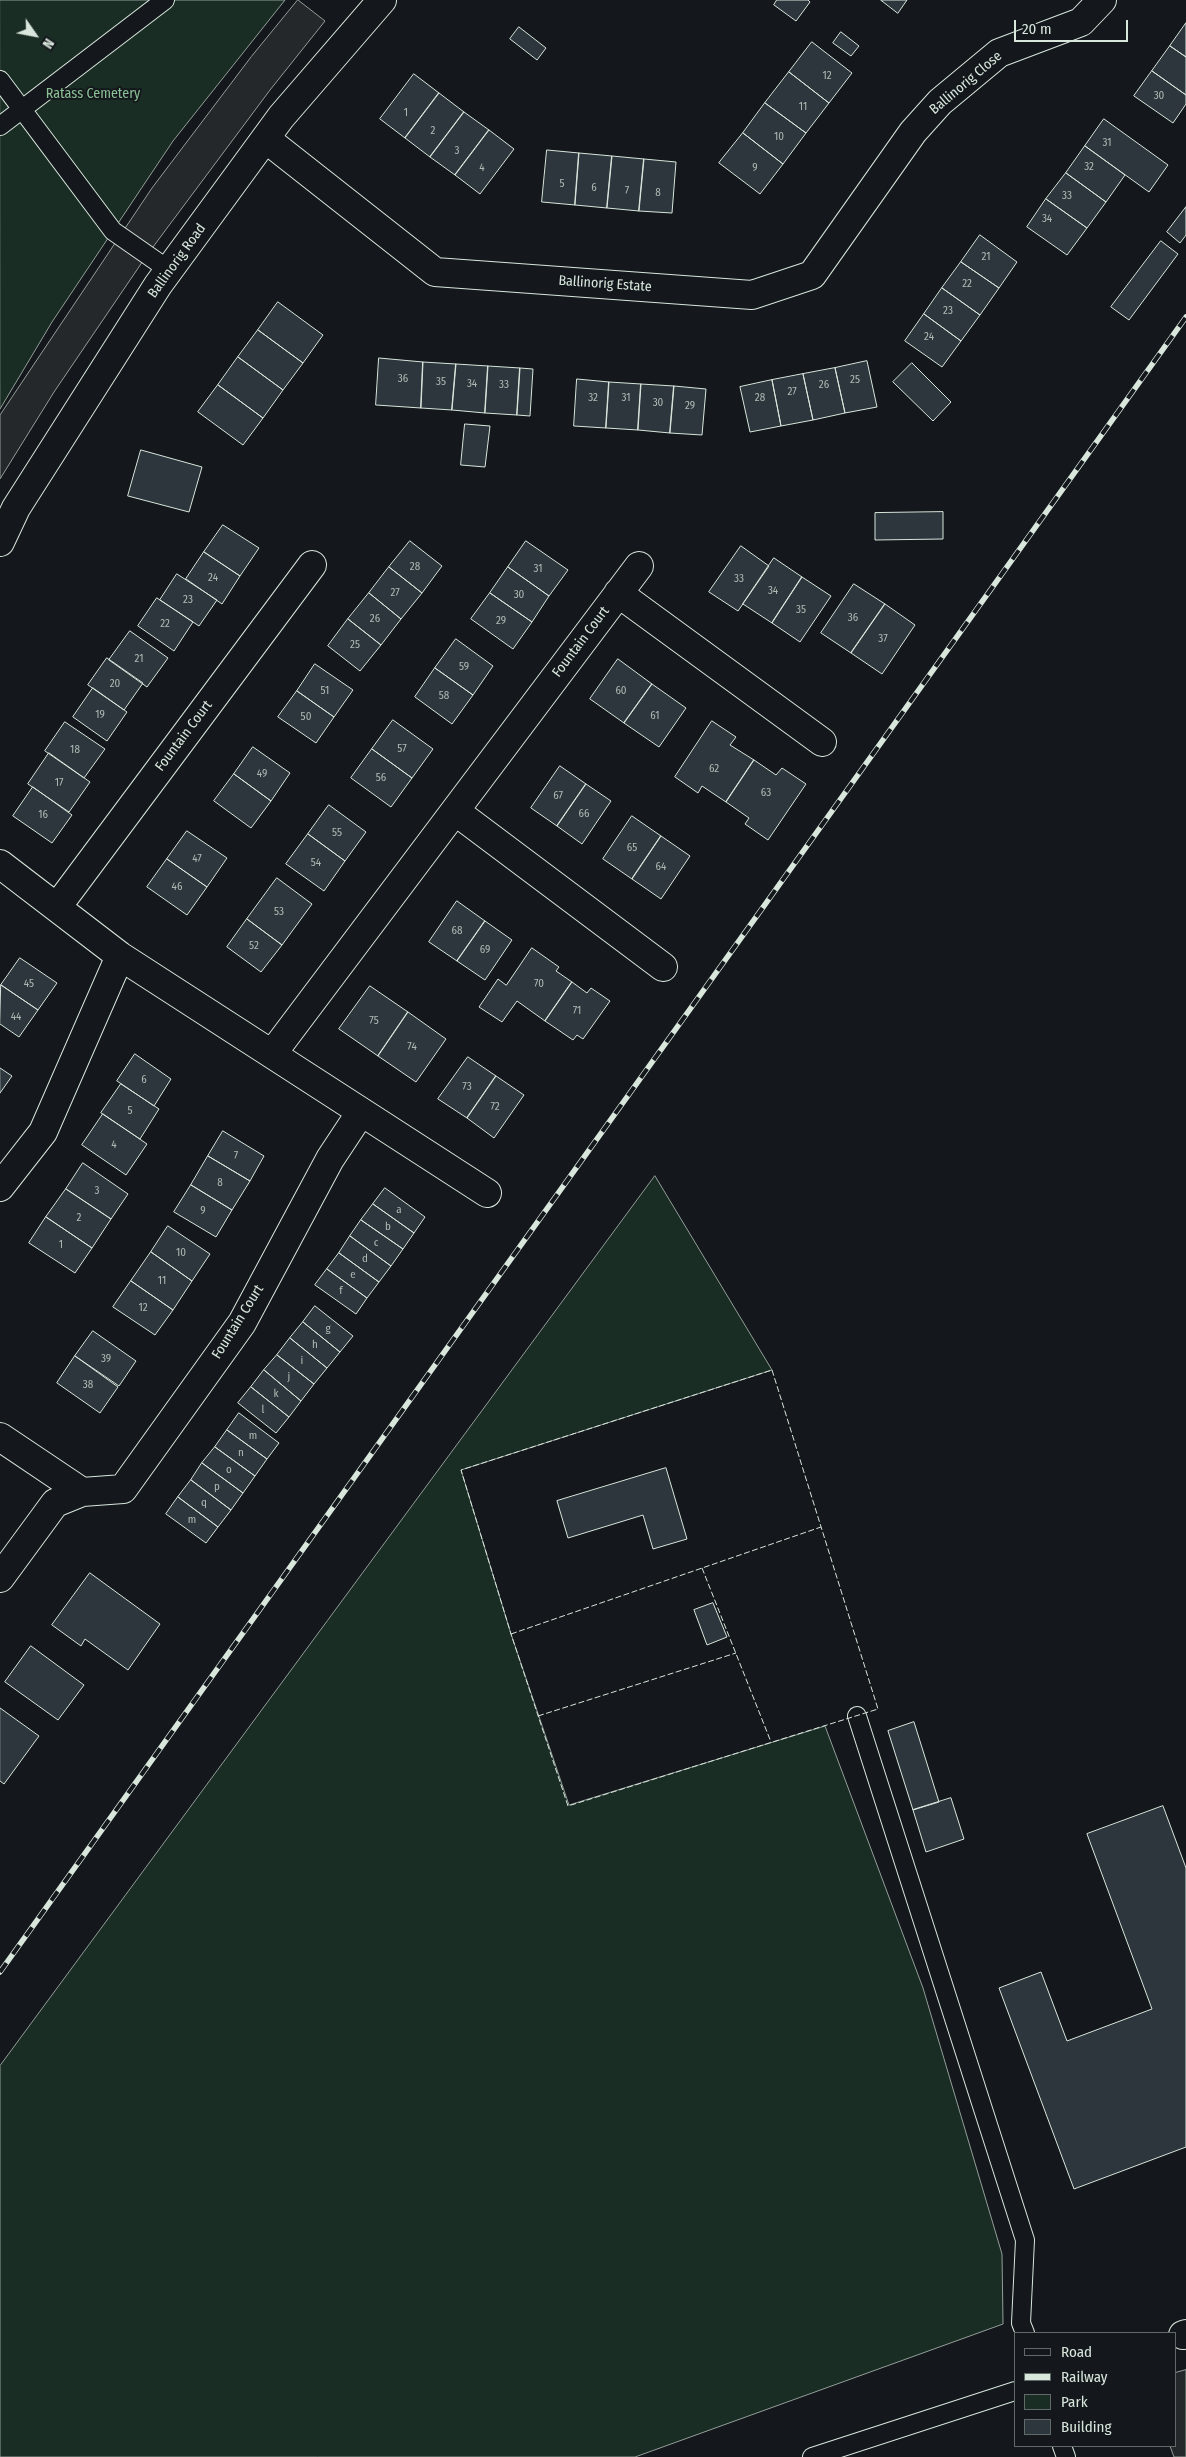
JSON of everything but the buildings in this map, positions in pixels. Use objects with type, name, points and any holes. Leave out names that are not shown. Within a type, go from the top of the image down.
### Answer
[{"type":"street","name":"Ballinorig Road","points":[[0,542],[16,508],[169,270],[281,118],[382,0]]},
{"type":"street","name":"Ballinorig Close","points":[[913,132],[940,102],[999,53],[1081,22],[1102,0]]},
{"type":"street","name":"Ballinorig Estate","points":[[266,139],[435,272],[752,295],[812,275],[913,132]]},
{"type":"street","name":"Fountain Court","points":[[57,908],[312,565]]},
{"type":"street","name":"Fountain Court","points":[[272,1054],[639,566]]},
{"type":"street","name":"Fountain Court","points":[[618,594],[822,742]]},
{"type":"street","points":[[455,811],[663,967]]},
{"type":"street","points":[[0,864],[120,956],[487,1194]]},
{"type":"street","points":[[0,1187],[43,1132],[120,956]]},
{"type":"street","name":"Fountain Court","points":[[0,1578],[55,1503],[82,1492],[123,1489],[242,1322],[330,1159],[361,1112]]},
{"type":"street","points":[[0,1437],[82,1492]]},
{"type":"lane","points":[[0,126],[165,0]]},
{"type":"lane","points":[[0,80],[113,231],[169,270]]},
{"type":"lane","points":[[857,1716],[1025,2240],[1021,2323],[1025,2332]]},
{"type":"lane","points":[[812,2457],[1014,2391]]},
{"type":"green space","name":"Ratass Cemetery","points":[[0,0],[285,0],[173,141],[52,322],[0,409]]},
{"type":"green space","points":[[655,1176],[772,1370],[461,1470],[511,1634],[569,1805],[825,1726],[923,1988],[1002,2254],[1003,2324],[635,2457],[0,2457],[0,2066]]},
{"type":"shaded area","points":[[298,0],[325,21],[270,90],[147,255],[54,392],[0,479],[0,415],[152,188],[251,57]]},
{"type":"shaded area","points":[[1186,2370],[1186,2457],[1174,2457],[1170,2447],[1176,2447],[1176,2373]]},
{"type":"railway","points":[[0,1972],[1186,317]]},
{"type":"fence","points":[[772,1370],[878,1709],[568,1806],[511,1634],[461,1470],[772,1370]]},
{"type":"fence","points":[[511,1634],[821,1527]]},
{"type":"fence","points":[[702,1568],[771,1742]]},
{"type":"fence","points":[[538,1716],[736,1653]]}]
